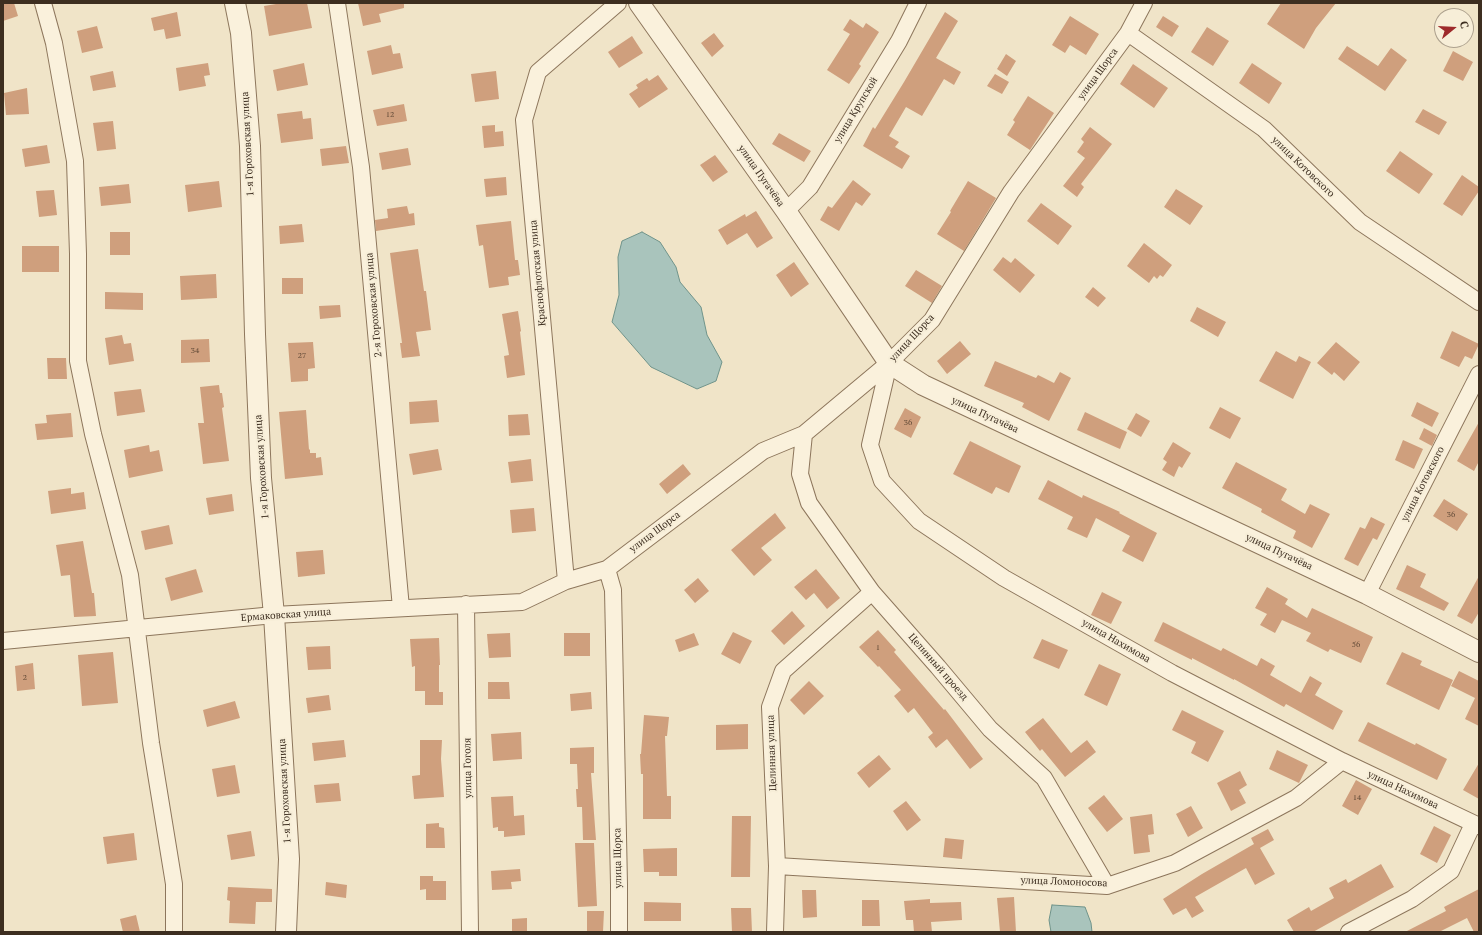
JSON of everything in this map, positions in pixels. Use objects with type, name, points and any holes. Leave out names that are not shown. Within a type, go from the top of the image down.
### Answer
[{"type":"street","points":[[43,3],[54,43],[75,162],[78,254],[78,361],[93,434],[130,575],[151,743],[174,884],[174,932]]},
{"type":"street","name":"1-я Гороховская улица","points":[[236,3],[241,33],[250,146],[255,334],[261,478],[274,615],[289,859],[286,932]]},
{"type":"street","name":"2-я Гороховская улица","points":[[337,3],[361,167],[401,608]]},
{"type":"street","name":"Краснофлотская улица","points":[[566,581],[524,120],[538,72],[618,3]]},
{"type":"street","name":"улица Пугачёва","points":[[639,3],[786,211],[889,363],[923,385],[1367,594],[1479,652]]},
{"type":"street","name":"улица Крупской","points":[[786,211],[810,187],[899,41],[918,3]]},
{"type":"street","name":"улица Щорса","points":[[566,581],[607,569],[763,452],[804,434],[889,363],[932,320],[1011,192],[1128,33],[1144,3]]},
{"type":"street","name":"улица Котовского","points":[[1128,33],[1264,129],[1360,222],[1479,302]]},
{"type":"street","name":"улица Нахимова","points":[[889,363],[870,445],[882,481],[920,521],[1010,581],[1172,673],[1342,761],[1476,825]]},
{"type":"street","name":"улица Котовского","points":[[1367,594],[1479,374]]},
{"type":"street","name":"Целинный проезд","points":[[804,434],[800,474],[809,503],[872,592],[938,666],[990,730],[1044,778],[1107,886]]},
{"type":"street","name":"улица Щорса","points":[[607,569],[613,590],[619,932]]},
{"type":"street","name":"Ермаковская улица","points":[[3,641],[274,615],[522,602],[566,581]]},
{"type":"street","name":"Целинная улица","points":[[775,932],[777,866],[770,707],[783,671],[872,592]]},
{"type":"street","name":"улица Гоголя","points":[[466,604],[470,932]]},
{"type":"street","name":"улица Ломоносова","points":[[777,866],[1107,886],[1175,863],[1296,798],[1342,761]]},
{"type":"street","points":[[1349,932],[1412,899],[1451,871],[1476,825]]},
{"type":"water","points":[[642,232],[660,242],[676,267],[680,282],[701,307],[707,335],[722,362],[716,381],[697,389],[651,367],[612,322],[619,295],[618,257],[622,241]]},
{"type":"water","points":[[1052,905],[1085,907],[1091,923],[1092,932],[1051,932],[1049,920]]},
{"type":"building","points":[[3,3],[14,3],[18,16],[3,21]]},
{"type":"building","points":[[282,3],[307,3],[312,28],[269,36],[264,6]]},
{"type":"building","points":[[358,3],[404,3],[404,8],[379,14],[381,22],[363,26]]},
{"type":"building","points":[[1281,3],[1336,3],[1316,28],[1304,49],[1267,24]]},
{"type":"building","points":[[177,12],[181,36],[166,39],[164,29],[154,31],[151,18]]},
{"type":"building","points":[[945,12],[958,21],[936,58],[961,72],[954,85],[944,79],[922,116],[906,107],[889,136],[899,142],[895,147],[910,156],[902,169],[863,146],[873,127],[875,129],[904,82]]},
{"type":"building","points":[[1070,16],[1099,34],[1086,55],[1070,45],[1065,53],[1052,45]]},
{"type":"building","points":[[1163,16],[1179,26],[1172,37],[1156,27]]},
{"type":"building","points":[[850,19],[863,28],[866,23],[879,32],[859,64],[861,66],[849,84],[827,70],[850,34],[843,30]]},
{"type":"building","points":[[97,26],[103,48],[82,53],[77,31]]},
{"type":"building","points":[[1207,27],[1229,41],[1213,66],[1191,52]]},
{"type":"building","points":[[714,33],[724,46],[712,57],[701,43]]},
{"type":"building","points":[[632,36],[643,53],[619,68],[608,52]]},
{"type":"building","points":[[391,45],[393,54],[400,53],[403,68],[372,75],[367,51]]},
{"type":"building","points":[[1347,46],[1378,66],[1391,48],[1407,60],[1385,91],[1338,59]]},
{"type":"building","points":[[1453,51],[1473,62],[1463,81],[1443,71]]},
{"type":"building","points":[[1006,54],[1016,61],[1007,76],[997,69]]},
{"type":"building","points":[[208,63],[210,75],[204,76],[206,86],[179,91],[176,68]]},
{"type":"building","points":[[304,63],[308,85],[277,91],[273,70]]},
{"type":"building","points":[[1252,63],[1282,83],[1269,104],[1239,83]]},
{"type":"building","points":[[1133,64],[1168,88],[1154,108],[1120,84]]},
{"type":"building","points":[[113,71],[116,87],[93,91],[90,76]]},
{"type":"building","points":[[496,71],[499,99],[475,102],[471,74]]},
{"type":"building","points":[[995,74],[1009,82],[1002,94],[987,86]]},
{"type":"building","points":[[658,75],[668,89],[639,108],[629,94],[638,88],[636,85],[647,78],[649,81]]},
{"type":"building","points":[[27,88],[29,114],[6,115],[4,93]]},
{"type":"building","points":[[1028,96],[1054,113],[1030,150],[1007,135],[1015,122],[1013,120]]},
{"type":"building","points":[[404,104],[407,121],[377,126],[373,110]]},
{"type":"building","points":[[1423,109],[1447,122],[1439,135],[1415,122]]},
{"type":"building","points":[[302,111],[303,119],[311,118],[313,139],[281,143],[277,114]]},
{"type":"building","points":[[113,121],[116,149],[97,151],[93,123]]},
{"type":"building","points":[[495,125],[495,132],[503,131],[504,146],[484,148],[482,126]]},
{"type":"building","points":[[1090,127],[1112,144],[1081,184],[1084,187],[1077,197],[1063,186],[1085,158],[1077,152],[1084,142],[1081,139]]},
{"type":"building","points":[[779,133],[811,151],[804,162],[772,144]]},
{"type":"building","points":[[47,145],[50,163],[25,167],[22,149]]},
{"type":"building","points":[[346,146],[349,163],[322,166],[320,149]]},
{"type":"building","points":[[408,148],[411,165],[382,170],[379,153]]},
{"type":"building","points":[[1400,151],[1433,174],[1419,194],[1386,171]]},
{"type":"building","points":[[715,155],[728,172],[713,182],[700,165]]},
{"type":"building","points":[[1462,175],[1479,187],[1479,191],[1462,216],[1443,204]]},
{"type":"building","points":[[506,177],[507,195],[486,197],[484,179]]},
{"type":"building","points":[[853,180],[871,194],[862,206],[856,202],[839,231],[820,220],[828,206],[832,208]]},
{"type":"building","points":[[219,181],[222,207],[188,212],[185,185]]},
{"type":"building","points":[[968,181],[996,198],[964,251],[937,234]]},
{"type":"building","points":[[129,184],[131,203],[101,206],[99,187]]},
{"type":"building","points":[[1176,189],[1203,206],[1190,225],[1164,207]]},
{"type":"building","points":[[54,190],[57,215],[39,217],[36,191]]},
{"type":"building","points":[[1041,203],[1072,226],[1058,245],[1027,221]]},
{"type":"building","points":[[407,206],[409,214],[414,213],[415,225],[376,231],[375,220],[388,218],[387,209]]},
{"type":"building","points":[[756,211],[773,238],[757,248],[747,233],[727,245],[718,230],[745,214],[746,217]]},
{"type":"building","points":[[511,221],[515,260],[518,260],[520,275],[508,277],[509,285],[489,288],[483,245],[479,246],[476,225]]},
{"type":"building","points":[[302,224],[304,242],[280,244],[279,226]]},
{"type":"building","points":[[110,232],[130,232],[130,255],[110,255]]},
{"type":"building","points":[[1144,243],[1172,265],[1163,277],[1160,275],[1157,279],[1154,276],[1149,283],[1127,266]]},
{"type":"building","points":[[22,246],[59,246],[59,272],[22,272]]},
{"type":"building","points":[[418,249],[424,291],[426,291],[431,330],[416,332],[420,356],[402,358],[400,343],[402,343],[390,253]]},
{"type":"building","points":[[1003,257],[1011,263],[1015,258],[1035,275],[1020,293],[993,270]]},
{"type":"building","points":[[794,262],[809,284],[791,297],[776,275]]},
{"type":"building","points":[[916,270],[942,286],[932,303],[905,286]]},
{"type":"building","points":[[216,274],[217,298],[181,300],[180,276]]},
{"type":"building","points":[[282,278],[303,278],[303,294],[282,294]]},
{"type":"building","points":[[1093,287],[1106,298],[1098,307],[1085,297]]},
{"type":"building","points":[[105,292],[143,293],[143,310],[105,309]]},
{"type":"building","points":[[340,305],[341,317],[320,319],[319,306]]},
{"type":"building","points":[[1197,307],[1226,322],[1218,337],[1190,321]]},
{"type":"building","points":[[518,311],[525,375],[507,378],[504,356],[509,355],[502,314]]},
{"type":"building","points":[[1452,331],[1479,344],[1472,359],[1465,356],[1459,367],[1440,358]]},
{"type":"building","points":[[122,335],[124,344],[131,343],[134,361],[109,365],[105,338]]},
{"type":"building","points":[[209,339],[210,362],[181,363],[181,340]]},
{"type":"building","points":[[960,341],[971,354],[947,374],[937,361]]},
{"type":"building","points":[[313,342],[315,368],[308,369],[308,381],[291,382],[288,343]]},
{"type":"building","points":[[1336,342],[1360,362],[1344,381],[1334,372],[1332,375],[1317,363]]},
{"type":"building","points":[[1276,351],[1296,362],[1299,356],[1311,362],[1293,399],[1259,381]]},
{"type":"building","points":[[47,358],[66,358],[67,379],[48,379]]},
{"type":"building","points":[[995,361],[1036,378],[1038,375],[1054,383],[1060,372],[1071,378],[1049,421],[1022,407],[1024,403],[984,386]]},
{"type":"building","points":[[219,385],[224,407],[222,408],[229,461],[203,464],[198,423],[204,423],[200,387]]},
{"type":"building","points":[[141,389],[145,412],[117,416],[114,392]]},
{"type":"building","points":[[437,400],[439,422],[410,424],[409,402]]},
{"type":"building","points":[[1417,402],[1439,413],[1432,427],[1411,416]]},
{"type":"building","points":[[1220,407],[1241,418],[1230,439],[1209,428]]},
{"type":"building","points":[[905,408],[921,417],[911,438],[894,429]]},
{"type":"building","points":[[306,410],[309,450],[310,449],[310,453],[316,453],[316,458],[321,457],[323,475],[285,479],[279,412]]},
{"type":"building","points":[[1085,412],[1127,432],[1120,449],[1077,430]]},
{"type":"building","points":[[71,413],[73,437],[37,440],[35,424],[47,423],[46,415]]},
{"type":"building","points":[[1136,413],[1150,421],[1141,437],[1127,429]]},
{"type":"building","points":[[528,414],[530,435],[509,436],[508,415]]},
{"type":"building","points":[[1479,422],[1479,461],[1474,471],[1457,461]]},
{"type":"building","points":[[1424,428],[1437,435],[1432,446],[1419,439]]},
{"type":"building","points":[[1403,440],[1423,449],[1414,469],[1395,460]]},
{"type":"building","points":[[970,441],[1021,466],[1009,493],[996,487],[992,494],[953,474]]},
{"type":"building","points":[[1173,442],[1191,453],[1182,468],[1179,466],[1174,477],[1162,470],[1167,462],[1163,459]]},
{"type":"building","points":[[149,445],[150,452],[159,450],[163,471],[129,478],[124,450]]},
{"type":"building","points":[[438,449],[442,470],[413,475],[409,454]]},
{"type":"building","points":[[531,459],[533,481],[511,483],[508,462]]},
{"type":"building","points":[[1236,462],[1287,489],[1281,500],[1305,514],[1310,504],[1330,514],[1312,548],[1293,538],[1296,531],[1261,512],[1262,509],[1222,488]]},
{"type":"building","points":[[683,464],[691,474],[667,494],[659,484]]},
{"type":"building","points":[[1048,480],[1082,498],[1083,495],[1120,512],[1119,513],[1157,533],[1143,562],[1122,551],[1130,536],[1096,518],[1087,538],[1067,529],[1073,517],[1038,499]]},
{"type":"building","points":[[71,488],[71,494],[84,492],[86,509],[51,514],[48,491]]},
{"type":"building","points":[[232,494],[234,511],[209,515],[206,498]]},
{"type":"building","points":[[1444,499],[1468,514],[1457,531],[1433,516]]},
{"type":"building","points":[[534,508],[536,531],[512,533],[510,510]]},
{"type":"building","points":[[775,513],[786,528],[761,548],[772,560],[754,576],[731,550]]},
{"type":"building","points":[[1371,517],[1385,524],[1377,540],[1373,538],[1358,566],[1344,559],[1360,527],[1365,529]]},
{"type":"building","points":[[169,525],[173,544],[145,550],[141,531]]},
{"type":"building","points":[[83,541],[92,593],[94,593],[96,616],[74,617],[70,575],[61,576],[56,545]]},
{"type":"building","points":[[323,550],[325,574],[298,577],[296,552]]},
{"type":"building","points":[[1407,565],[1426,574],[1420,587],[1449,603],[1444,611],[1396,589]]},
{"type":"building","points":[[196,569],[203,592],[171,601],[165,578]]},
{"type":"building","points":[[816,569],[840,598],[827,609],[814,593],[806,600],[794,587]]},
{"type":"building","points":[[1479,576],[1479,612],[1472,624],[1457,616]]},
{"type":"building","points":[[698,578],[709,591],[695,603],[684,590]]},
{"type":"building","points":[[1267,587],[1288,599],[1285,604],[1307,618],[1312,608],[1373,637],[1361,663],[1330,649],[1328,652],[1306,641],[1311,633],[1282,620],[1275,633],[1260,625],[1267,614],[1255,608]]},
{"type":"building","points":[[1102,592],[1122,602],[1111,624],[1091,615]]},
{"type":"building","points":[[792,611],[805,626],[784,645],[771,631]]},
{"type":"building","points":[[1163,622],[1221,651],[1223,648],[1257,666],[1261,658],[1275,666],[1270,675],[1301,693],[1310,676],[1322,683],[1315,695],[1343,711],[1333,730],[1286,704],[1284,707],[1234,679],[1154,641]]},
{"type":"building","points":[[878,630],[896,650],[894,652],[944,710],[945,709],[983,759],[970,769],[947,739],[936,748],[928,737],[933,733],[914,708],[908,713],[894,696],[901,690],[859,647]]},
{"type":"building","points":[[733,632],[752,641],[740,664],[721,654]]},
{"type":"building","points":[[510,633],[511,657],[489,658],[487,634]]},
{"type":"building","points":[[564,633],[590,633],[590,656],[564,656]]},
{"type":"building","points":[[694,633],[699,645],[679,652],[675,640]]},
{"type":"building","points":[[439,638],[439,692],[443,692],[443,705],[425,705],[425,691],[415,691],[415,666],[412,667],[410,639]]},
{"type":"building","points":[[1042,639],[1068,650],[1059,669],[1033,658]]},
{"type":"building","points":[[330,646],[331,669],[308,670],[306,647]]},
{"type":"building","points":[[113,652],[118,703],[82,706],[78,655]]},
{"type":"building","points":[[1402,652],[1422,661],[1420,665],[1453,680],[1439,710],[1386,684]]},
{"type":"building","points":[[33,663],[35,689],[17,691],[15,666]]},
{"type":"building","points":[[1099,664],[1121,674],[1107,706],[1084,695]]},
{"type":"building","points":[[1459,671],[1479,681],[1479,726],[1465,719],[1475,698],[1451,686]]},
{"type":"building","points":[[809,681],[824,696],[804,715],[790,700]]},
{"type":"building","points":[[488,682],[509,682],[510,699],[488,699]]},
{"type":"building","points":[[591,692],[592,709],[571,711],[570,694]]},
{"type":"building","points":[[329,695],[331,710],[308,713],[306,698]]},
{"type":"building","points":[[235,701],[240,718],[207,727],[203,710]]},
{"type":"building","points":[[1182,710],[1224,731],[1208,762],[1191,753],[1196,742],[1172,730]]},
{"type":"building","points":[[644,715],[669,717],[667,736],[665,736],[667,796],[671,796],[671,819],[643,819],[643,774],[641,774],[640,754]]},
{"type":"building","points":[[1043,718],[1071,753],[1087,740],[1096,752],[1065,777],[1042,749],[1040,751],[1025,732]]},
{"type":"building","points":[[1368,722],[1415,745],[1416,743],[1447,759],[1437,780],[1358,741]]},
{"type":"building","points":[[748,724],[748,749],[716,750],[716,725]]},
{"type":"building","points":[[521,732],[522,759],[493,761],[491,734]]},
{"type":"building","points":[[344,740],[346,757],[314,761],[312,743]]},
{"type":"building","points":[[420,740],[442,740],[441,759],[444,797],[414,799],[412,776],[420,775]]},
{"type":"building","points":[[594,747],[594,773],[591,773],[596,840],[583,840],[582,807],[577,807],[577,764],[570,764],[570,748]]},
{"type":"building","points":[[1277,750],[1308,765],[1299,783],[1269,769]]},
{"type":"building","points":[[879,755],[891,769],[869,788],[857,773]]},
{"type":"building","points":[[1479,763],[1479,799],[1463,790]]},
{"type":"building","points":[[235,765],[240,793],[217,797],[212,769]]},
{"type":"building","points":[[1240,771],[1247,785],[1239,790],[1246,803],[1231,811],[1217,783]]},
{"type":"building","points":[[1356,780],[1372,789],[1358,815],[1342,806]]},
{"type":"building","points":[[339,783],[341,801],[316,803],[314,785]]},
{"type":"building","points":[[1104,795],[1123,819],[1107,832],[1088,808]]},
{"type":"building","points":[[513,796],[514,816],[524,815],[525,835],[504,837],[504,831],[498,831],[498,827],[493,828],[491,797]]},
{"type":"building","points":[[906,801],[921,820],[907,831],[893,811]]},
{"type":"building","points":[[1191,806],[1203,828],[1188,837],[1176,814]]},
{"type":"building","points":[[1152,814],[1154,834],[1148,835],[1150,852],[1134,854],[1130,817]]},
{"type":"building","points":[[732,816],[751,816],[750,877],[731,877]]},
{"type":"building","points":[[439,823],[439,827],[444,828],[445,848],[426,848],[426,824]]},
{"type":"building","points":[[1434,826],[1451,835],[1437,863],[1420,854]]},
{"type":"building","points":[[1268,829],[1274,840],[1260,848],[1275,874],[1255,885],[1246,868],[1195,897],[1204,911],[1192,918],[1186,908],[1173,915],[1163,899],[1202,874],[1254,844],[1251,838]]},
{"type":"building","points":[[251,831],[255,856],[231,860],[227,835]]},
{"type":"building","points":[[134,833],[137,860],[107,864],[103,837]]},
{"type":"building","points":[[945,838],[964,840],[962,859],[943,857]]},
{"type":"building","points":[[575,843],[594,843],[597,906],[578,907]]},
{"type":"building","points":[[677,848],[677,876],[659,876],[659,872],[644,872],[643,849]]},
{"type":"building","points":[[1381,864],[1394,887],[1313,932],[1294,932],[1287,920],[1309,907],[1311,911],[1334,898],[1329,888],[1346,879],[1348,883]]},
{"type":"building","points":[[520,869],[521,881],[511,882],[512,889],[492,890],[491,871]]},
{"type":"building","points":[[420,876],[433,876],[433,881],[446,881],[446,900],[426,900],[426,889],[420,890]]},
{"type":"building","points":[[326,882],[347,885],[346,898],[325,895]]},
{"type":"building","points":[[228,887],[272,889],[272,902],[256,902],[255,924],[229,923],[230,901],[227,900]]},
{"type":"building","points":[[1479,889],[1479,932],[1474,932],[1467,918],[1439,932],[1405,932],[1446,911],[1444,907]]},
{"type":"building","points":[[802,890],[816,890],[817,917],[803,918]]},
{"type":"building","points":[[1014,897],[1016,932],[1000,932],[997,898]]},
{"type":"building","points":[[930,899],[930,903],[961,902],[962,920],[931,922],[932,932],[914,932],[913,920],[906,920],[904,901]]},
{"type":"building","points":[[862,900],[879,900],[880,926],[862,926]]},
{"type":"building","points":[[644,902],[681,903],[681,921],[644,921]]},
{"type":"building","points":[[731,908],[751,908],[752,932],[732,932]]},
{"type":"building","points":[[587,911],[604,911],[603,932],[587,932]]},
{"type":"building","points":[[136,915],[140,932],[123,932],[120,919]]},
{"type":"building","points":[[527,918],[527,932],[512,932],[512,919]]}]
